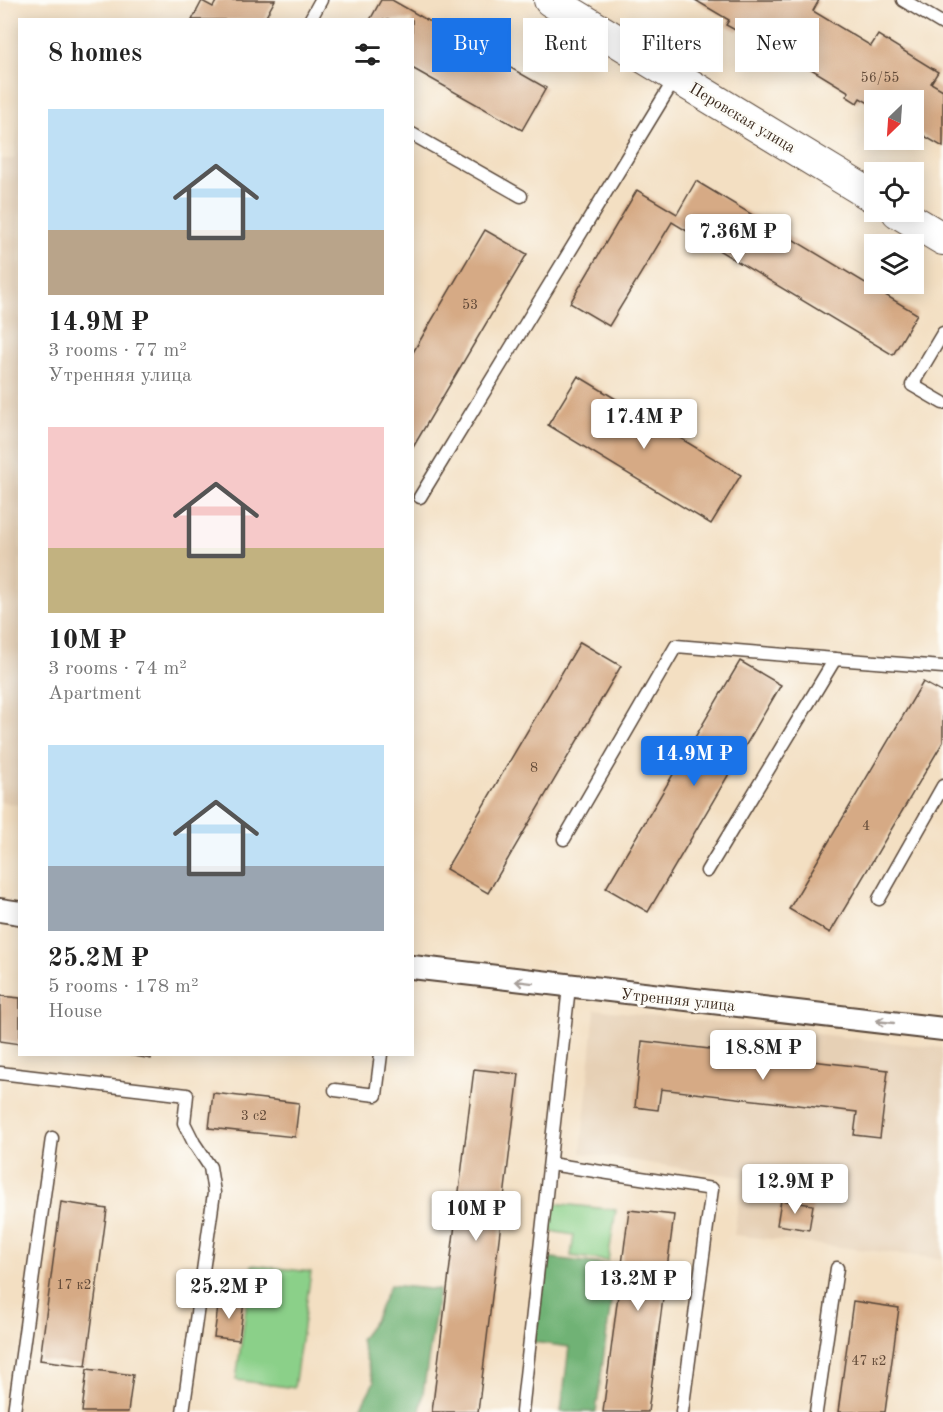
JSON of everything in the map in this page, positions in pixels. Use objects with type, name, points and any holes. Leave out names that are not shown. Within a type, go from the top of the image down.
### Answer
[{"type":"main road","name":"Перовская улица","points":[[550,0],[864,191]]},
{"type":"main road","points":[[915,222],[943,239]]},
{"type":"street","points":[[0,910],[18,913]]},
{"type":"street","name":"Утренняя улица","points":[[414,967],[943,1029]]},
{"type":"lane","points":[[311,18],[321,0]]},
{"type":"lane","points":[[903,0],[943,24]]},
{"type":"lane","points":[[420,497],[677,76]]},
{"type":"lane","points":[[414,135],[521,196]]},
{"type":"lane","points":[[943,333],[912,385],[943,403]]},
{"type":"lane","points":[[564,839],[676,646],[943,667]]},
{"type":"lane","points":[[707,871],[835,659]]},
{"type":"lane","points":[[879,899],[943,786]]},
{"type":"lane","points":[[522,1412],[569,987]]},
{"type":"lane","points":[[335,1090],[376,1095],[381,1056]]},
{"type":"lane","points":[[0,1073],[187,1095],[184,1123],[210,1167],[214,1193],[183,1412]]},
{"type":"lane","points":[[14,1412],[52,1138]]},
{"type":"lane","points":[[550,1164],[712,1189],[682,1412]]},
{"type":"lane","points":[[816,1412],[837,1268]]},
{"type":"shaded area","points":[[18,133],[18,805],[0,802],[0,159],[14,159]]},
{"type":"shaded area","points":[[595,1009],[943,1048],[943,1259],[734,1235],[742,1177],[581,1153]]},
{"type":"green space","points":[[552,1203],[616,1210],[608,1261],[571,1256],[574,1235],[550,1231]]},
{"type":"green space","points":[[544,1257],[616,1266],[596,1412],[561,1412],[569,1347],[533,1342]]},
{"type":"green space","points":[[252,1265],[311,1272],[294,1388],[236,1380]]},
{"type":"green space","points":[[390,1285],[439,1290],[420,1412],[358,1412],[374,1382],[360,1340],[374,1321]]},
{"type":"building","points":[[217,0],[275,0],[265,18],[193,18],[202,1],[213,7]]},
{"type":"building","points":[[381,0],[392,0],[432,23],[432,72],[511,72],[511,68],[546,88],[522,130],[414,69],[414,18],[371,18]]},
{"type":"building","points":[[695,0],[819,0],[813,11],[871,46],[878,35],[938,72],[931,83],[943,90],[943,147],[924,136],[924,90],[864,90],[864,100],[860,98],[857,103],[846,96],[849,92],[816,72],[819,72],[819,18],[735,18],[735,30],[726,25],[729,20]]},
{"type":"building","points":[[696,181],[864,282],[864,294],[884,294],[917,314],[893,355],[672,222],[609,326],[570,303],[637,190],[677,214]]},
{"type":"building","points":[[485,230],[527,254],[414,446],[414,351]]},
{"type":"building","points":[[578,376],[741,475],[711,524],[548,425]]},
{"type":"building","points":[[580,642],[621,666],[488,893],[446,869]]},
{"type":"building","points":[[740,661],[781,685],[648,912],[606,888]]},
{"type":"building","points":[[923,682],[943,693],[943,742],[830,933],[789,909]]},
{"type":"building","points":[[0,996],[18,998],[18,1044],[0,1041]]},
{"type":"building","points":[[642,1041],[888,1070],[880,1138],[854,1135],[857,1112],[661,1089],[658,1110],[635,1107]]},
{"type":"building","points":[[134,1056],[152,1056],[151,1059]]},
{"type":"building","points":[[474,1069],[519,1074],[478,1412],[432,1412]]},
{"type":"building","points":[[213,1093],[299,1103],[295,1137],[209,1128]]},
{"type":"building","points":[[781,1200],[813,1205],[809,1230],[777,1225]]},
{"type":"building","points":[[61,1202],[107,1209],[86,1366],[40,1360]]},
{"type":"building","points":[[629,1210],[674,1215],[648,1412],[603,1412]]},
{"type":"building","points":[[219,1299],[244,1302],[239,1340],[214,1337]]},
{"type":"building","points":[[853,1301],[899,1308],[885,1412],[838,1412]]},
{"type":"building","points":[[87,1369],[133,1375],[128,1412],[82,1412]]}]
